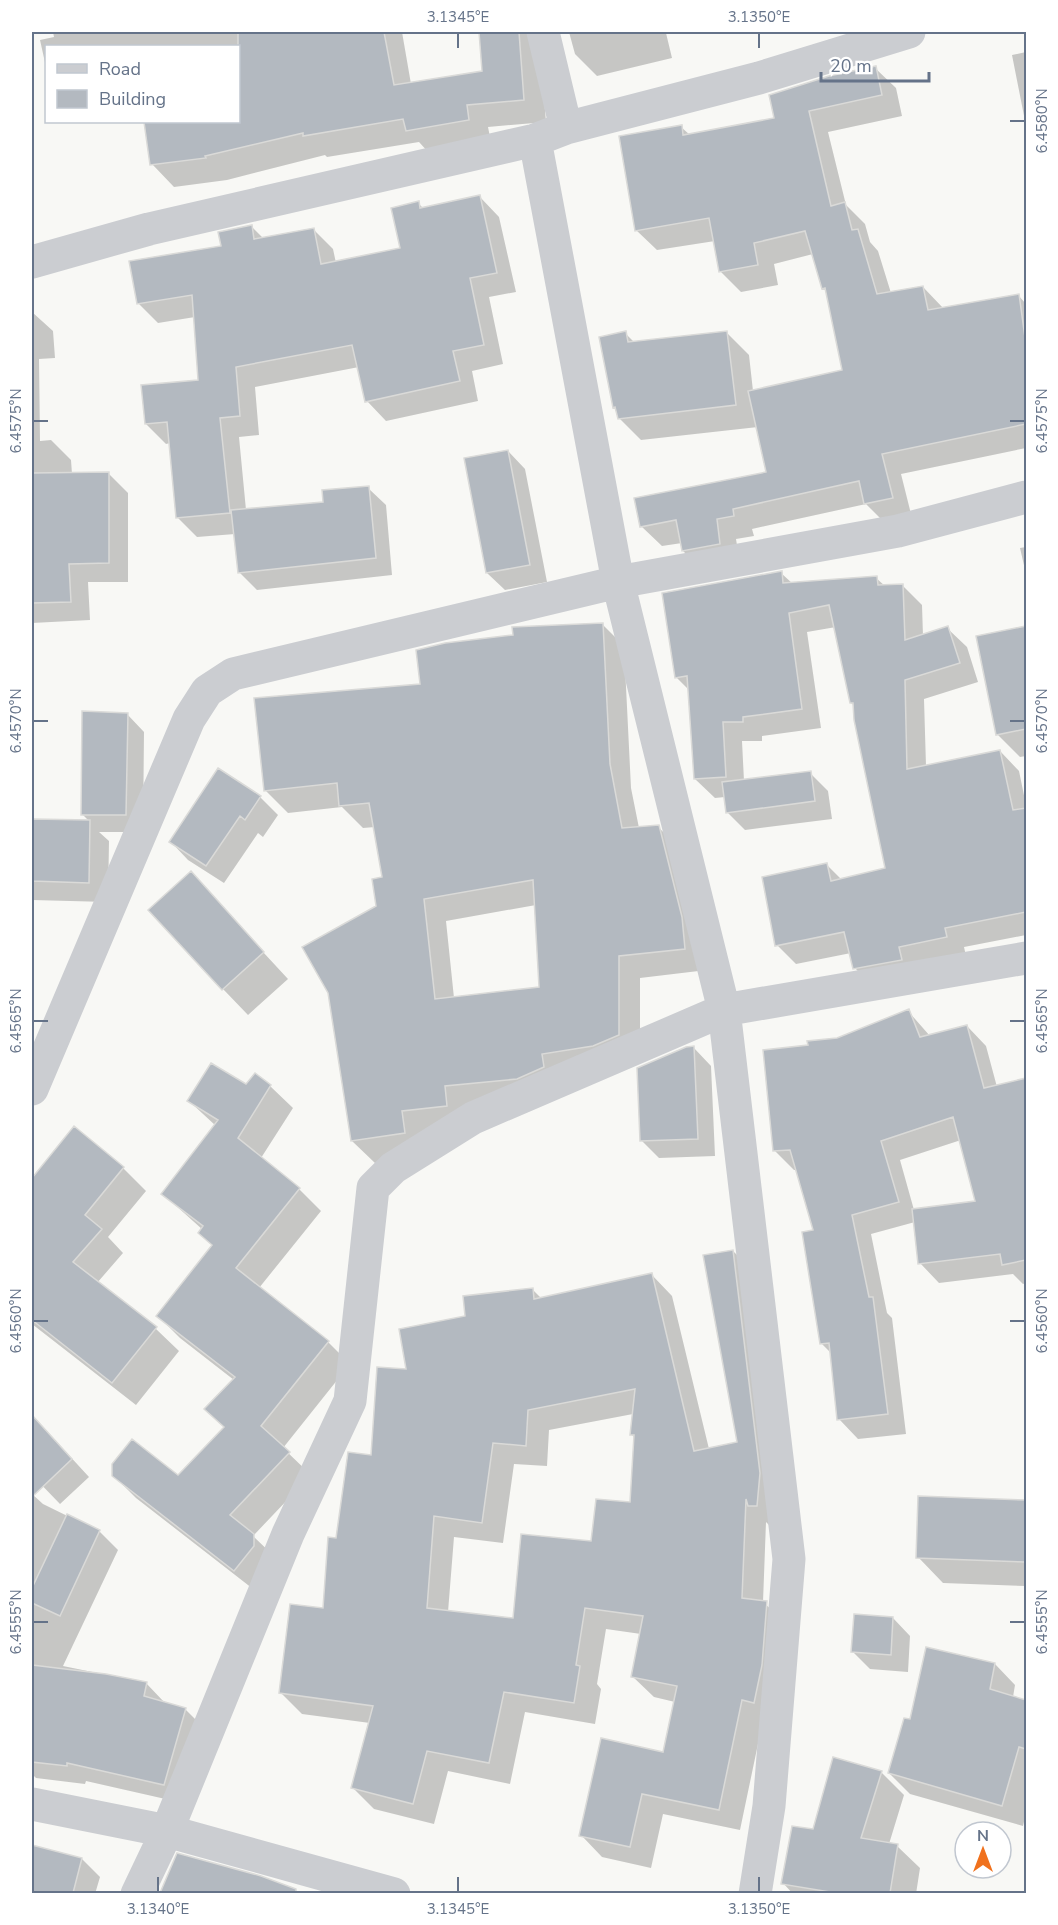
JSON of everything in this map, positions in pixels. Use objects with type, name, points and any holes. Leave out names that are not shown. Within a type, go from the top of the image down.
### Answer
[{"type":"street","points":[[543,32],[566,128]]},
{"type":"street","points":[[32,262],[149,229],[535,140],[566,128],[759,78],[909,32]]},
{"type":"street","points":[[535,140],[618,582],[724,1010],[789,1558],[770,1806],[755,1893]]},
{"type":"street","points":[[32,1089],[189,719],[207,691],[233,674],[279,661],[618,582],[898,531],[1026,497]]},
{"type":"street","points":[[137,1893],[167,1831],[288,1534],[350,1401],[372,1188],[393,1168],[473,1118],[724,1010],[1026,958]]},
{"type":"street","points":[[32,1804],[167,1831],[394,1893]]},
{"type":"building","points":[[238,32],[384,32],[394,85],[482,71],[479,32],[519,32],[524,100],[467,105],[469,120],[406,131],[403,119],[303,136],[303,133],[205,156],[206,158],[150,165],[144,123],[240,123],[240,45],[238,45]]},
{"type":"building","points":[[876,66],[882,95],[809,111],[831,206],[845,202],[852,230],[858,229],[877,294],[923,286],[928,310],[1019,294],[1026,345],[1026,424],[882,454],[893,498],[864,504],[859,481],[733,509],[734,516],[717,519],[720,544],[682,551],[676,520],[640,527],[634,498],[766,472],[748,391],[842,370],[825,288],[822,289],[805,231],[754,243],[758,265],[719,272],[709,218],[635,231],[619,136],[682,125],[683,135],[774,118],[769,95],[829,76]]},
{"type":"building","points":[[480,195],[497,273],[470,278],[484,345],[453,351],[460,381],[365,402],[352,345],[236,367],[240,416],[220,418],[230,513],[176,518],[167,422],[145,424],[141,385],[198,380],[192,295],[137,304],[129,261],[221,246],[218,232],[252,225],[254,239],[314,228],[321,264],[400,248],[391,208],[419,201],[420,208]]},
{"type":"building","points":[[626,331],[628,342],[727,331],[736,405],[618,419],[615,407],[613,408],[599,337]]},
{"type":"building","points":[[508,450],[530,565],[486,573],[464,458]]},
{"type":"building","points":[[109,472],[109,563],[69,564],[71,602],[32,603],[32,473]]},
{"type":"building","points":[[369,486],[376,558],[238,573],[231,510],[323,502],[322,490]]},
{"type":"building","points":[[782,571],[783,583],[877,576],[878,585],[903,584],[905,640],[948,626],[960,663],[905,680],[907,769],[1000,750],[1013,810],[1026,808],[1026,912],[945,928],[947,937],[899,947],[902,960],[853,969],[844,932],[775,946],[762,877],[827,863],[831,881],[885,868],[854,720],[853,703],[850,703],[829,605],[789,613],[802,709],[743,717],[743,722],[723,722],[726,777],[694,779],[687,676],[675,678],[662,593]]},
{"type":"building","points":[[603,623],[610,764],[622,828],[659,825],[682,917],[685,949],[619,956],[619,1035],[593,1046],[542,1054],[544,1067],[517,1079],[445,1086],[447,1106],[402,1111],[405,1133],[351,1141],[328,993],[302,947],[376,906],[372,879],[382,877],[369,803],[339,806],[337,783],[264,791],[254,698],[420,684],[416,650],[445,643],[513,635],[512,627]],"holes":[[[533,880],[539,987],[435,999],[424,899]]]},
{"type":"building","points":[[1026,626],[1026,729],[996,735],[976,636]]},
{"type":"building","points":[[82,711],[128,713],[126,815],[81,815]]},
{"type":"building","points":[[218,768],[261,796],[245,820],[240,816],[206,866],[169,842]]},
{"type":"building","points":[[811,771],[815,801],[726,813],[722,782]]},
{"type":"building","points":[[32,819],[90,820],[89,883],[32,881]]},
{"type":"building","points":[[191,871],[264,952],[222,990],[148,910]]},
{"type":"building","points":[[909,1009],[920,1037],[967,1025],[984,1088],[1026,1078],[1026,1260],[1002,1265],[1000,1254],[918,1264],[912,1209],[975,1201],[953,1117],[881,1141],[899,1202],[852,1215],[869,1297],[873,1297],[888,1414],[837,1420],[829,1343],[820,1344],[802,1232],[813,1230],[790,1150],[773,1151],[763,1050],[808,1045],[807,1041],[837,1038]]},
{"type":"building","points":[[694,1046],[698,1139],[640,1141],[637,1068],[686,1047]]},
{"type":"building","points":[[211,1063],[246,1084],[255,1073],[271,1085],[238,1138],[300,1188],[236,1268],[329,1341],[261,1426],[290,1452],[230,1515],[254,1534],[254,1546],[234,1571],[112,1476],[112,1464],[132,1439],[178,1475],[224,1427],[204,1409],[235,1377],[156,1316],[212,1245],[198,1233],[203,1226],[161,1194],[218,1120],[187,1101]]},
{"type":"building","points":[[74,1126],[124,1167],[85,1215],[102,1229],[73,1262],[157,1327],[112,1383],[32,1320],[32,1178]]},
{"type":"building","points":[[733,1250],[760,1473],[757,1506],[748,1506],[746,1499],[742,1598],[767,1601],[762,1665],[754,1703],[742,1700],[719,1810],[642,1794],[630,1847],[579,1836],[601,1738],[663,1752],[677,1686],[631,1677],[643,1616],[585,1608],[576,1665],[580,1666],[574,1703],[504,1692],[489,1763],[427,1751],[413,1804],[351,1788],[373,1706],[279,1693],[290,1604],[323,1608],[328,1537],[336,1538],[348,1452],[371,1455],[377,1367],[406,1369],[399,1329],[465,1316],[463,1296],[533,1288],[534,1299],[652,1273],[694,1451],[737,1442],[703,1255]],"holes":[[[635,1389],[630,1435],[634,1435],[630,1502],[596,1499],[591,1541],[521,1534],[513,1618],[427,1608],[434,1516],[482,1523],[493,1443],[526,1446],[528,1410]]]},
{"type":"building","points":[[32,1415],[72,1459],[32,1497]]},
{"type":"building","points":[[918,1496],[1026,1500],[1026,1562],[916,1558]]},
{"type":"building","points":[[67,1514],[100,1530],[60,1616],[32,1603],[32,1588]]},
{"type":"building","points":[[854,1614],[893,1617],[891,1655],[851,1652]]},
{"type":"building","points":[[926,1647],[995,1663],[990,1689],[1026,1700],[1026,1749],[1019,1747],[1002,1806],[888,1773],[904,1718],[910,1719]]},
{"type":"building","points":[[32,1665],[106,1674],[147,1682],[144,1696],[186,1708],[164,1785],[67,1763],[67,1766],[32,1762]]},
{"type":"building","points":[[833,1757],[882,1771],[861,1838],[898,1844],[890,1893],[836,1893],[781,1884],[792,1826],[813,1829]]},
{"type":"building","points":[[32,1845],[82,1858],[73,1893],[32,1893]]},
{"type":"building","points":[[177,1853],[261,1876],[296,1889],[296,1893],[160,1893]]}]
